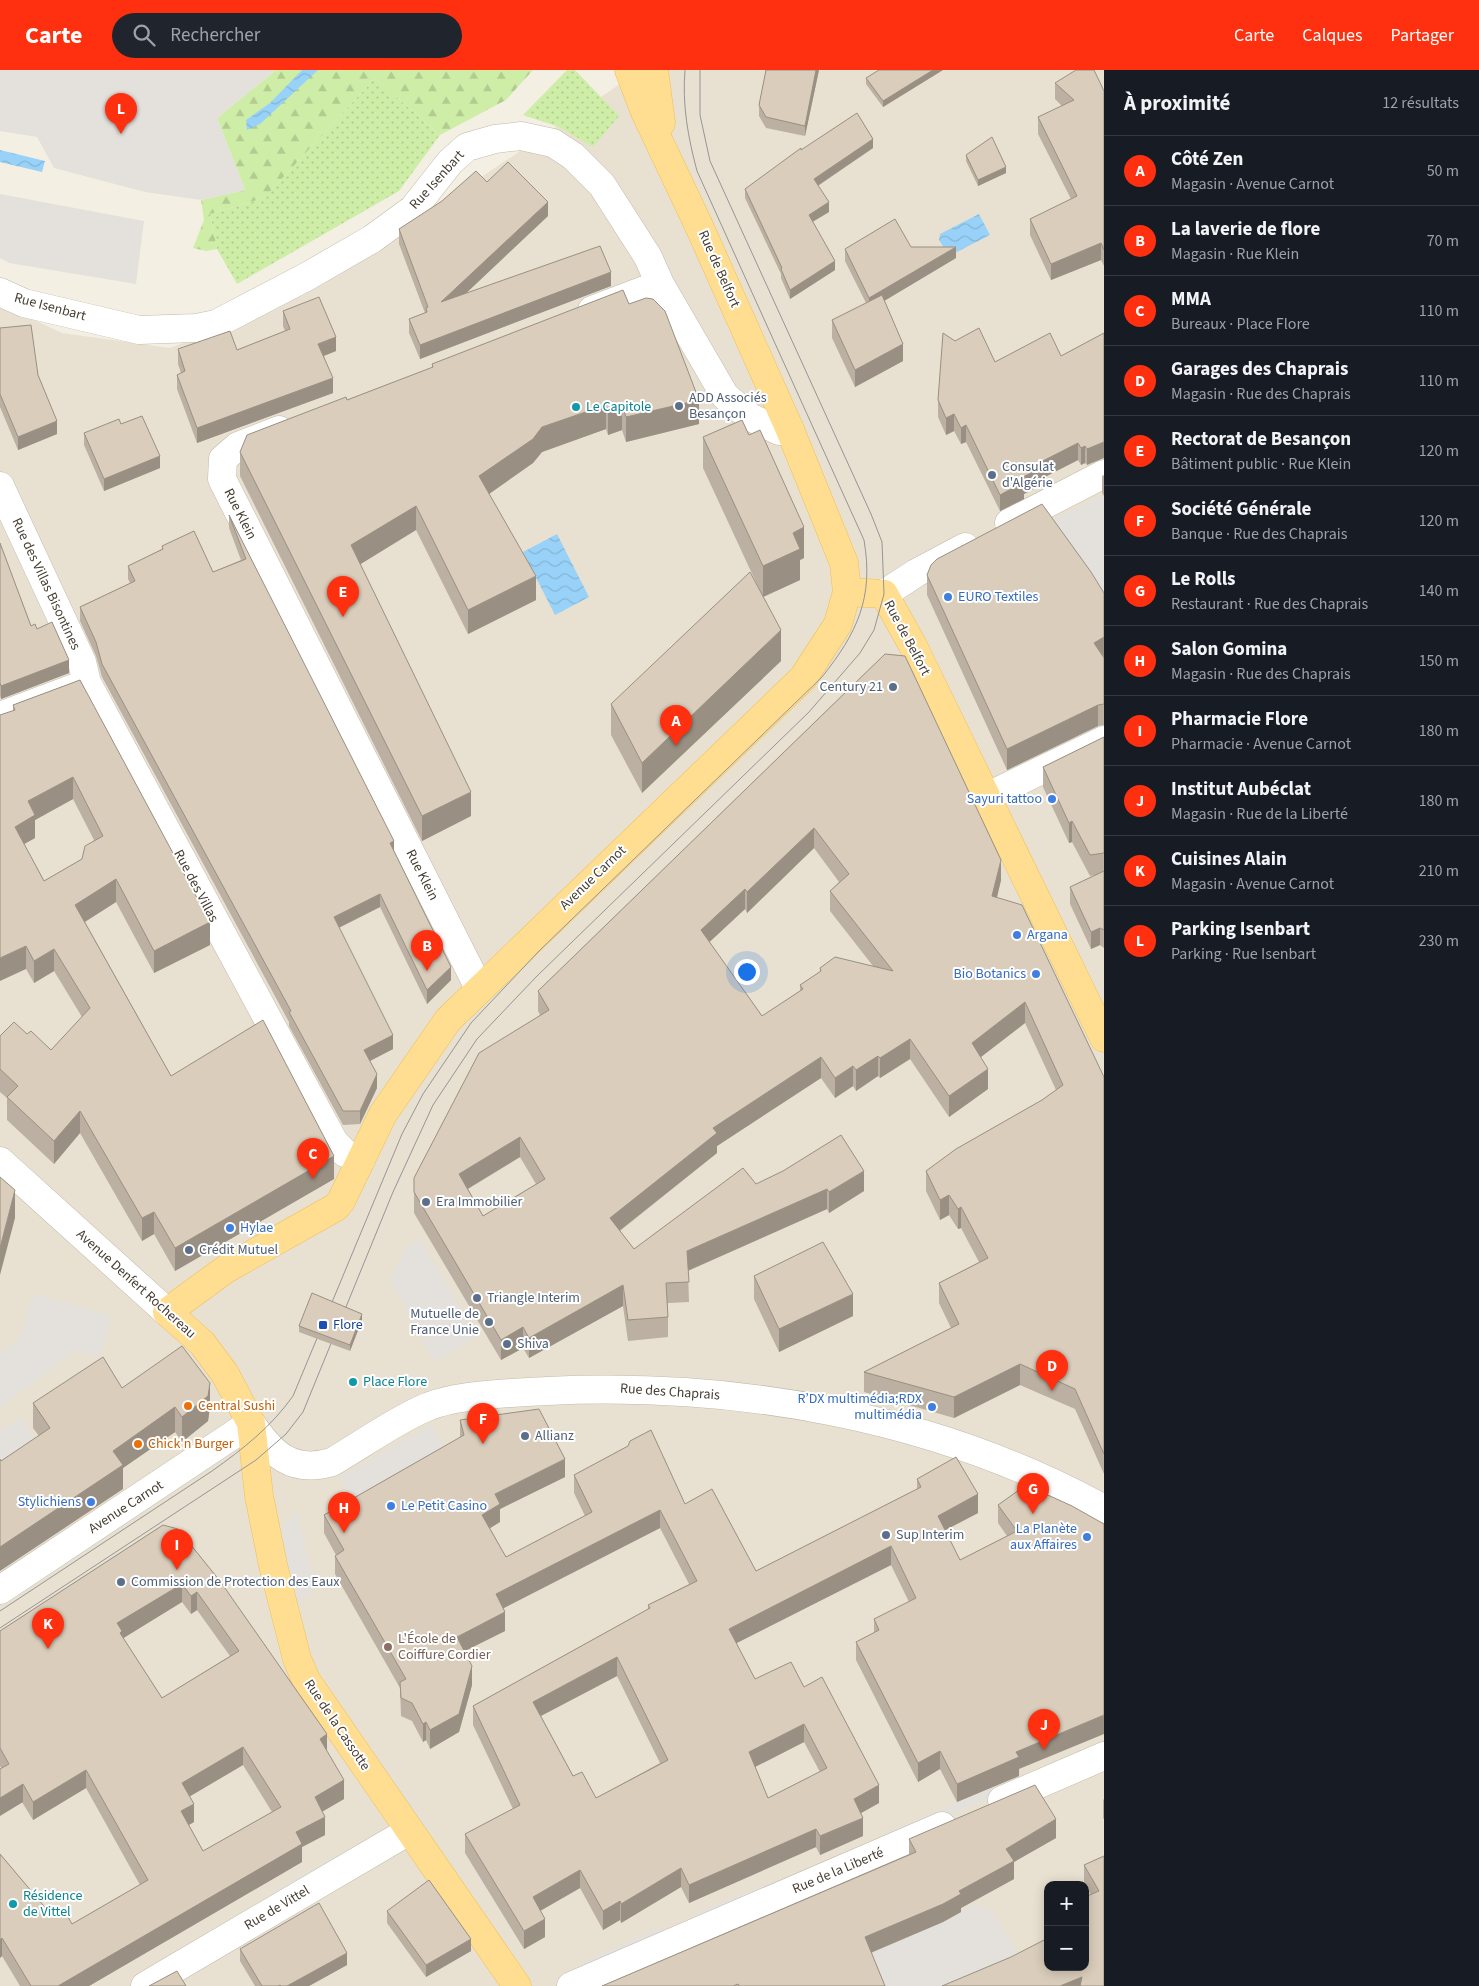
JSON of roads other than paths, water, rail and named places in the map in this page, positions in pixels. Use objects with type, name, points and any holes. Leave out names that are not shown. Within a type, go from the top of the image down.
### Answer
[{"type":"main road","name":"Rue de Belfort","points":[[629,70],[645,112],[664,149],[790,430],[844,563],[847,592],[884,594],[912,644],[986,797],[1097,1008],[1104,1038]]},
{"type":"main road","name":"Rue de Belfort","points":[[654,70],[664,149]]},
{"type":"main road","name":"Avenue Carnot","points":[[356,1168],[383,1114],[418,1060],[448,1020],[478,988],[807,674],[838,624],[847,592]]},
{"type":"main road","points":[[167,1312],[226,1269],[336,1207],[356,1168]]},
{"type":"main road","name":"Avenue Denfert Rochereau","points":[[167,1312],[202,1343],[225,1374],[251,1423]]},
{"type":"main road","name":"Rue de la Cassotte","points":[[251,1423],[259,1496],[297,1659],[306,1680],[517,1986]]},
{"type":"street","name":"Rue Isenbart","points":[[12,297],[139,330],[196,328],[216,324],[306,277],[372,239],[413,209],[450,162],[467,147],[495,139],[521,136],[553,143],[573,156],[602,186],[648,257],[660,284],[725,396],[750,417],[779,431],[790,430]]},
{"type":"street","points":[[567,319],[660,284]]},
{"type":"street","name":"Rue Klein","points":[[303,421],[238,446],[223,459],[222,479],[478,988]]},
{"type":"street","points":[[884,594],[916,573],[1104,474]]},
{"type":"street","name":"Rue des Villas Bisontines","points":[[0,486],[82,662],[87,683]]},
{"type":"street","points":[[0,716],[87,683]]},
{"type":"street","name":"Rue des Villas","points":[[87,683],[334,1142],[356,1168]]},
{"type":"street","points":[[986,797],[1104,740]]},
{"type":"street","name":"Avenue Denfert Rochereau","points":[[0,1161],[167,1312]]},
{"type":"street","name":"Rue des Chaprais","points":[[251,1423],[270,1448],[291,1464],[319,1466],[332,1462],[428,1407],[457,1400],[521,1393],[587,1389],[626,1388],[678,1391],[767,1400],[880,1422],[969,1448],[1023,1470],[1104,1509]]},
{"type":"street","name":"Avenue Carnot","points":[[0,1590],[251,1423]]},
{"type":"street","name":"Rue de la Liberté","points":[[572,1986],[1104,1756]]},
{"type":"street","name":"Rue de Vittel","points":[[146,1986],[409,1831]]},
{"type":"water","points":[[302,70],[318,70],[260,124],[247,130],[246,120],[270,103]]},
{"type":"water","points":[[0,150],[45,161],[42,172],[0,162]]},
{"type":"water","points":[[979,214],[990,235],[949,256],[939,240],[940,234]]},
{"type":"water","points":[[557,534],[589,597],[555,615],[523,552]]},
{"type":"tram line","points":[[0,1611],[212,1471],[245,1446],[275,1418],[293,1396],[402,1134],[423,1094],[471,1023],[539,951],[822,677],[845,645],[853,630],[860,614],[867,580],[864,540],[697,171],[686,121],[684,96],[685,70]]},
{"type":"tram line","points":[[0,1628],[256,1460],[286,1434],[303,1412],[393,1192],[433,1105],[477,1039],[537,976],[809,712],[860,653],[874,630],[884,594],[882,542],[710,161],[700,115],[700,70]]},
{"type":"place","name":"Parking Isenbart","points":[[121,134]]},
{"type":"place","name":"ADD Associés Besançon","points":[[679,406]]},
{"type":"place","name":"Le Capitole","points":[[576,407]]},
{"type":"place","name":"Consulat d'Algérie","points":[[992,475]]},
{"type":"place","name":"EURO Textiles","points":[[948,597]]},
{"type":"place","name":"Rectorat de Besançon","points":[[343,617]]},
{"type":"place","name":"Century 21","points":[[893,687]]},
{"type":"place","name":"Côté Zen","points":[[676,746]]},
{"type":"place","name":"Sayuri tattoo","points":[[1052,799]]},
{"type":"place","name":"Argana","points":[[1017,935]]},
{"type":"place","name":"La laverie de flore","points":[[427,971]]},
{"type":"place","name":"Bio Botanics","points":[[1036,974]]},
{"type":"place","name":"MMA","points":[[313,1179]]},
{"type":"place","name":"Era Immobilier","points":[[426,1202]]},
{"type":"place","name":"Hylae","points":[[230,1228]]},
{"type":"place","name":"Crédit Mutuel","points":[[189,1250]]},
{"type":"place","name":"Triangle Interim","points":[[477,1298]]},
{"type":"place","name":"Mutuelle de France Unie","points":[[489,1322]]},
{"type":"place","name":"Flore","points":[[323,1325]]},
{"type":"place","name":"Shiva","points":[[507,1344]]},
{"type":"place","name":"Place Flore","points":[[353,1382]]},
{"type":"place","name":"Garages des Chaprais","points":[[1052,1391]]},
{"type":"place","name":"Central Sushi","points":[[188,1406]]},
{"type":"place","name":"R’DX multimédia;RDX multimédia","points":[[932,1407]]},
{"type":"place","name":"Allianz","points":[[525,1436]]},
{"type":"place","name":"Chick'n Burger","points":[[138,1444]]},
{"type":"place","name":"Société Générale","points":[[483,1444]]},
{"type":"place","name":"Stylichiens","points":[[91,1502]]},
{"type":"place","name":"Le Petit Casino","points":[[391,1506]]},
{"type":"place","name":"Le Rolls","points":[[1033,1514]]},
{"type":"place","name":"Salon Gomina","points":[[344,1533]]},
{"type":"place","name":"Sup Interim","points":[[886,1535]]},
{"type":"place","name":"La Planète aux Affaires","points":[[1087,1537]]},
{"type":"place","name":"Pharmacie Flore","points":[[177,1570]]},
{"type":"place","name":"Commission de Protection des Eaux","points":[[121,1582]]},
{"type":"place","name":"L'École de Coiffure Cordier","points":[[388,1647]]},
{"type":"place","name":"Cuisines Alain","points":[[48,1649]]},
{"type":"place","name":"Institut Aubéclat","points":[[1044,1750]]},
{"type":"place","name":"Résidence de Vittel","points":[[13,1904]]}]
